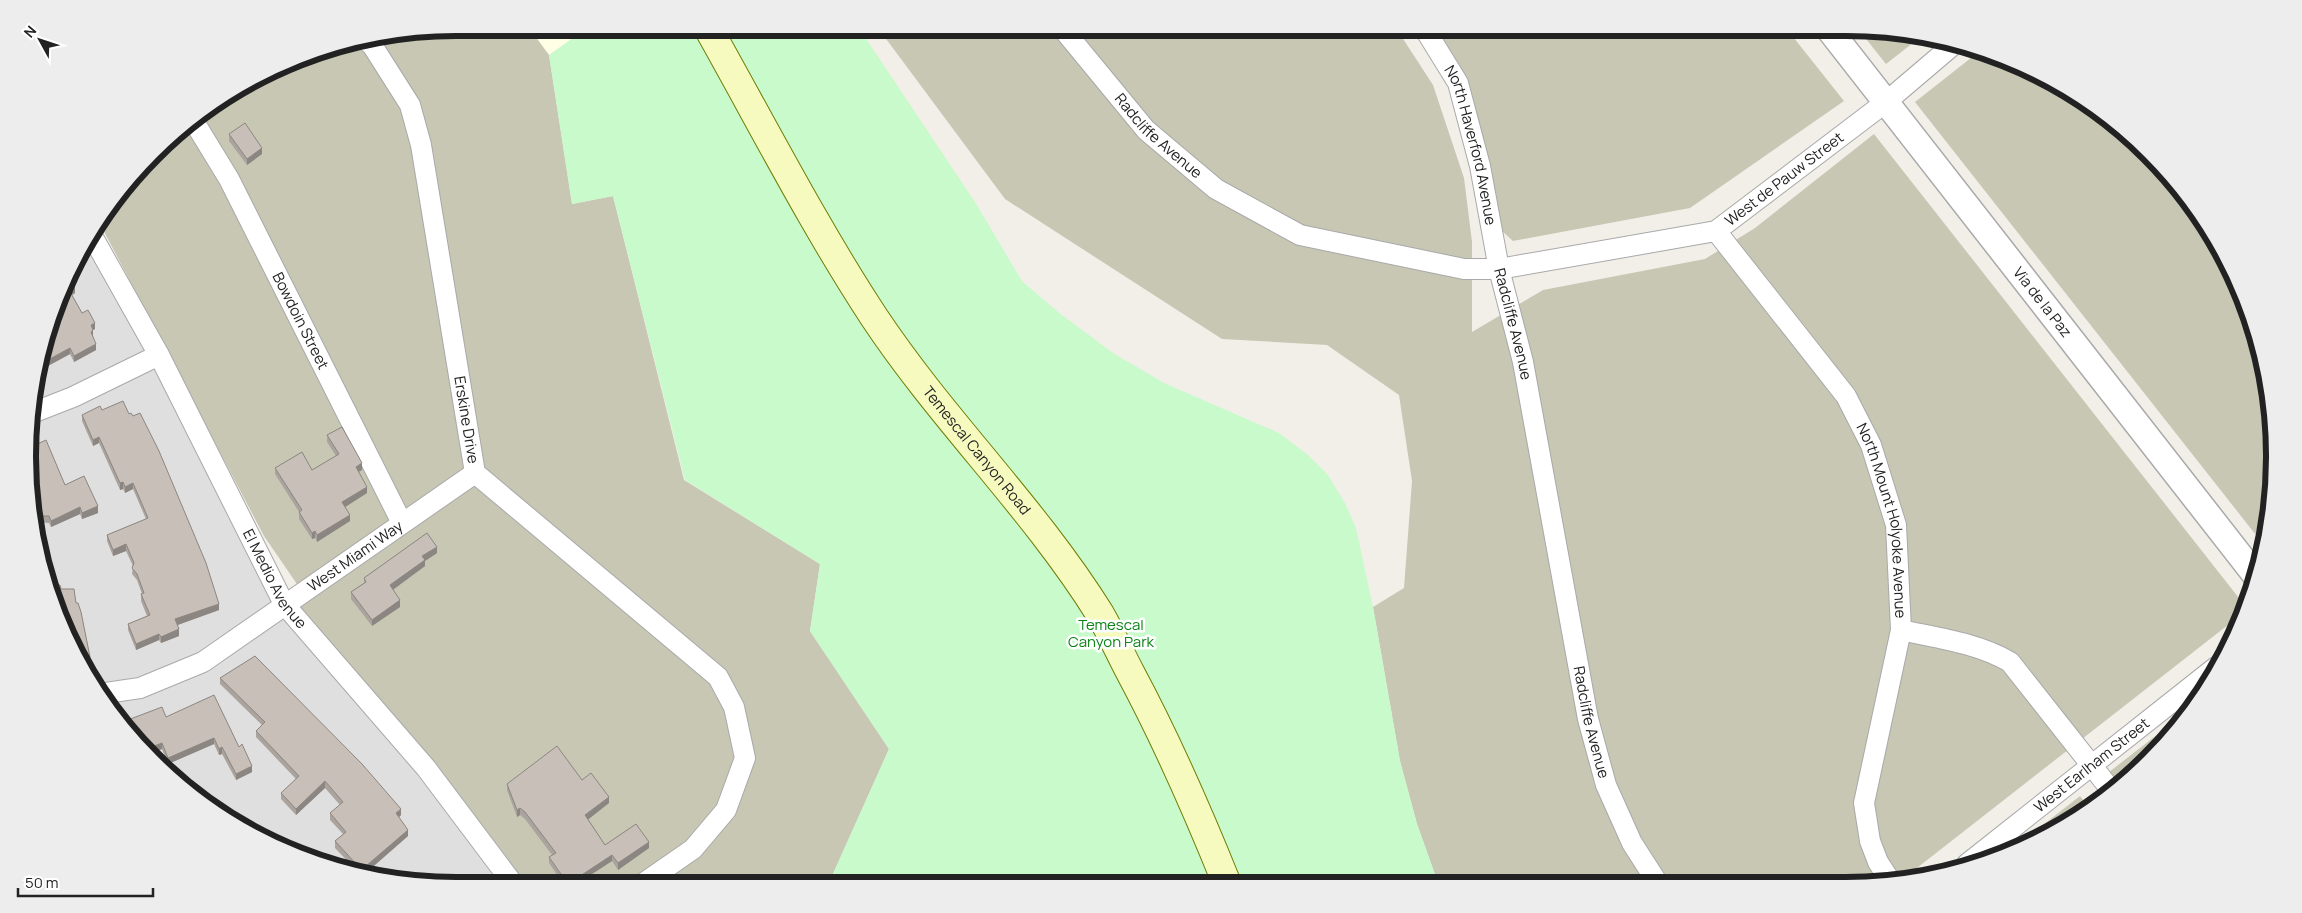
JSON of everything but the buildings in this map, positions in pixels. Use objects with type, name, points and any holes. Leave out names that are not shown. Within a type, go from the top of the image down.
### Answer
[{"type":"main road","name":"Temescal Canyon Road","points":[[712,36],[838,260],[875,318],[922,383],[1045,536],[1100,615],[1151,711],[1203,825],[1224,877]]},
{"type":"street","name":"Radcliffe Avenue","points":[[1069,36],[1146,130],[1224,194],[1300,235],[1464,269],[1499,269],[1523,362],[1588,719],[1606,785],[1632,843],[1654,877]]},
{"type":"street","name":"North Haverford Avenue","points":[[1429,36],[1458,83],[1480,166],[1499,269]]},
{"type":"street","name":"Via de la Paz","points":[[1834,36],[2250,568]]},
{"type":"street","name":"Erskine Drive","points":[[372,45],[410,105],[421,145],[475,473],[718,677],[734,707],[744,758],[726,810],[693,849],[653,877]]},
{"type":"street","name":"West de Pauw Street","points":[[1499,269],[1716,231],[1886,102],[1948,49]]},
{"type":"street","name":"Bowdoin Street","points":[[197,126],[229,179],[402,523]]},
{"type":"street","name":"North Mount Holyoke Avenue","points":[[1716,231],[1846,396],[1871,445],[1896,525],[1901,630],[1864,803],[1870,841],[1878,862],[1886,875]]},
{"type":"street","name":"El Medio Avenue","points":[[95,242],[158,355],[284,604],[426,768],[508,877]]},
{"type":"street","points":[[39,410],[73,398],[158,355]]},
{"type":"street","name":"West Miami Way","points":[[109,693],[140,688],[203,662],[475,473]]},
{"type":"street","points":[[1901,630],[1977,648],[1999,655],[2010,662],[2107,785]]},
{"type":"street","name":"West Earlham Street","points":[[1978,855],[2204,676]]},
{"type":"shaded area","points":[[456,36],[535,36],[549,55],[572,204],[613,196],[684,480],[820,564],[810,631],[889,749],[832,877],[507,877],[284,604],[301,590],[264,536],[103,230],[141,179],[179,141],[223,107],[246,93],[296,68],[348,51],[402,40]]},
{"type":"shaded area","points":[[535,36],[576,36],[549,55]]},
{"type":"shaded area","points":[[884,36],[1401,36],[1433,85],[1464,178],[1472,242],[1472,332],[1543,290],[1705,259],[1755,228],[1874,134],[2240,600],[2232,622],[1913,871],[1845,877],[1436,877],[1417,824],[1400,761],[1373,607],[1404,588],[1412,481],[1399,395],[1327,345],[1222,339],[1005,199]]},
{"type":"shaded area","points":[[1437,36],[1792,36],[1844,101],[1690,208],[1513,241],[1502,231]]},
{"type":"shaded area","points":[[1864,37],[1914,42],[1886,64]]},
{"type":"shaded area","points":[[1973,57],[2006,68],[2056,93],[2101,123],[2143,159],[2179,201],[2209,246],[2234,296],[2258,375],[2265,429],[2266,456],[2265,484],[2258,538],[1915,102]]},
{"type":"shaded area","points":[[92,247],[245,546],[508,877],[429,876],[375,869],[296,845],[246,820],[223,806],[179,772],[141,734],[107,690],[80,642],[59,592],[44,538],[37,484],[36,456],[40,402],[51,348],[68,296]]},
{"type":"shaded area","points":[[2166,727],[2143,754],[2110,783],[2104,776]]},
{"type":"shaded area","points":[[2080,796],[2085,802],[2056,820],[2036,830]]},
{"type":"green space","name":"Temescal Canyon Park","points":[[576,36],[864,36],[975,202],[1022,281],[1058,312],[1113,353],[1164,383],[1279,433],[1308,455],[1328,475],[1345,503],[1356,528],[1373,607],[1400,761],[1417,824],[1436,877],[832,877],[889,749],[810,631],[820,564],[685,480],[613,196],[572,204],[549,55]]}]
